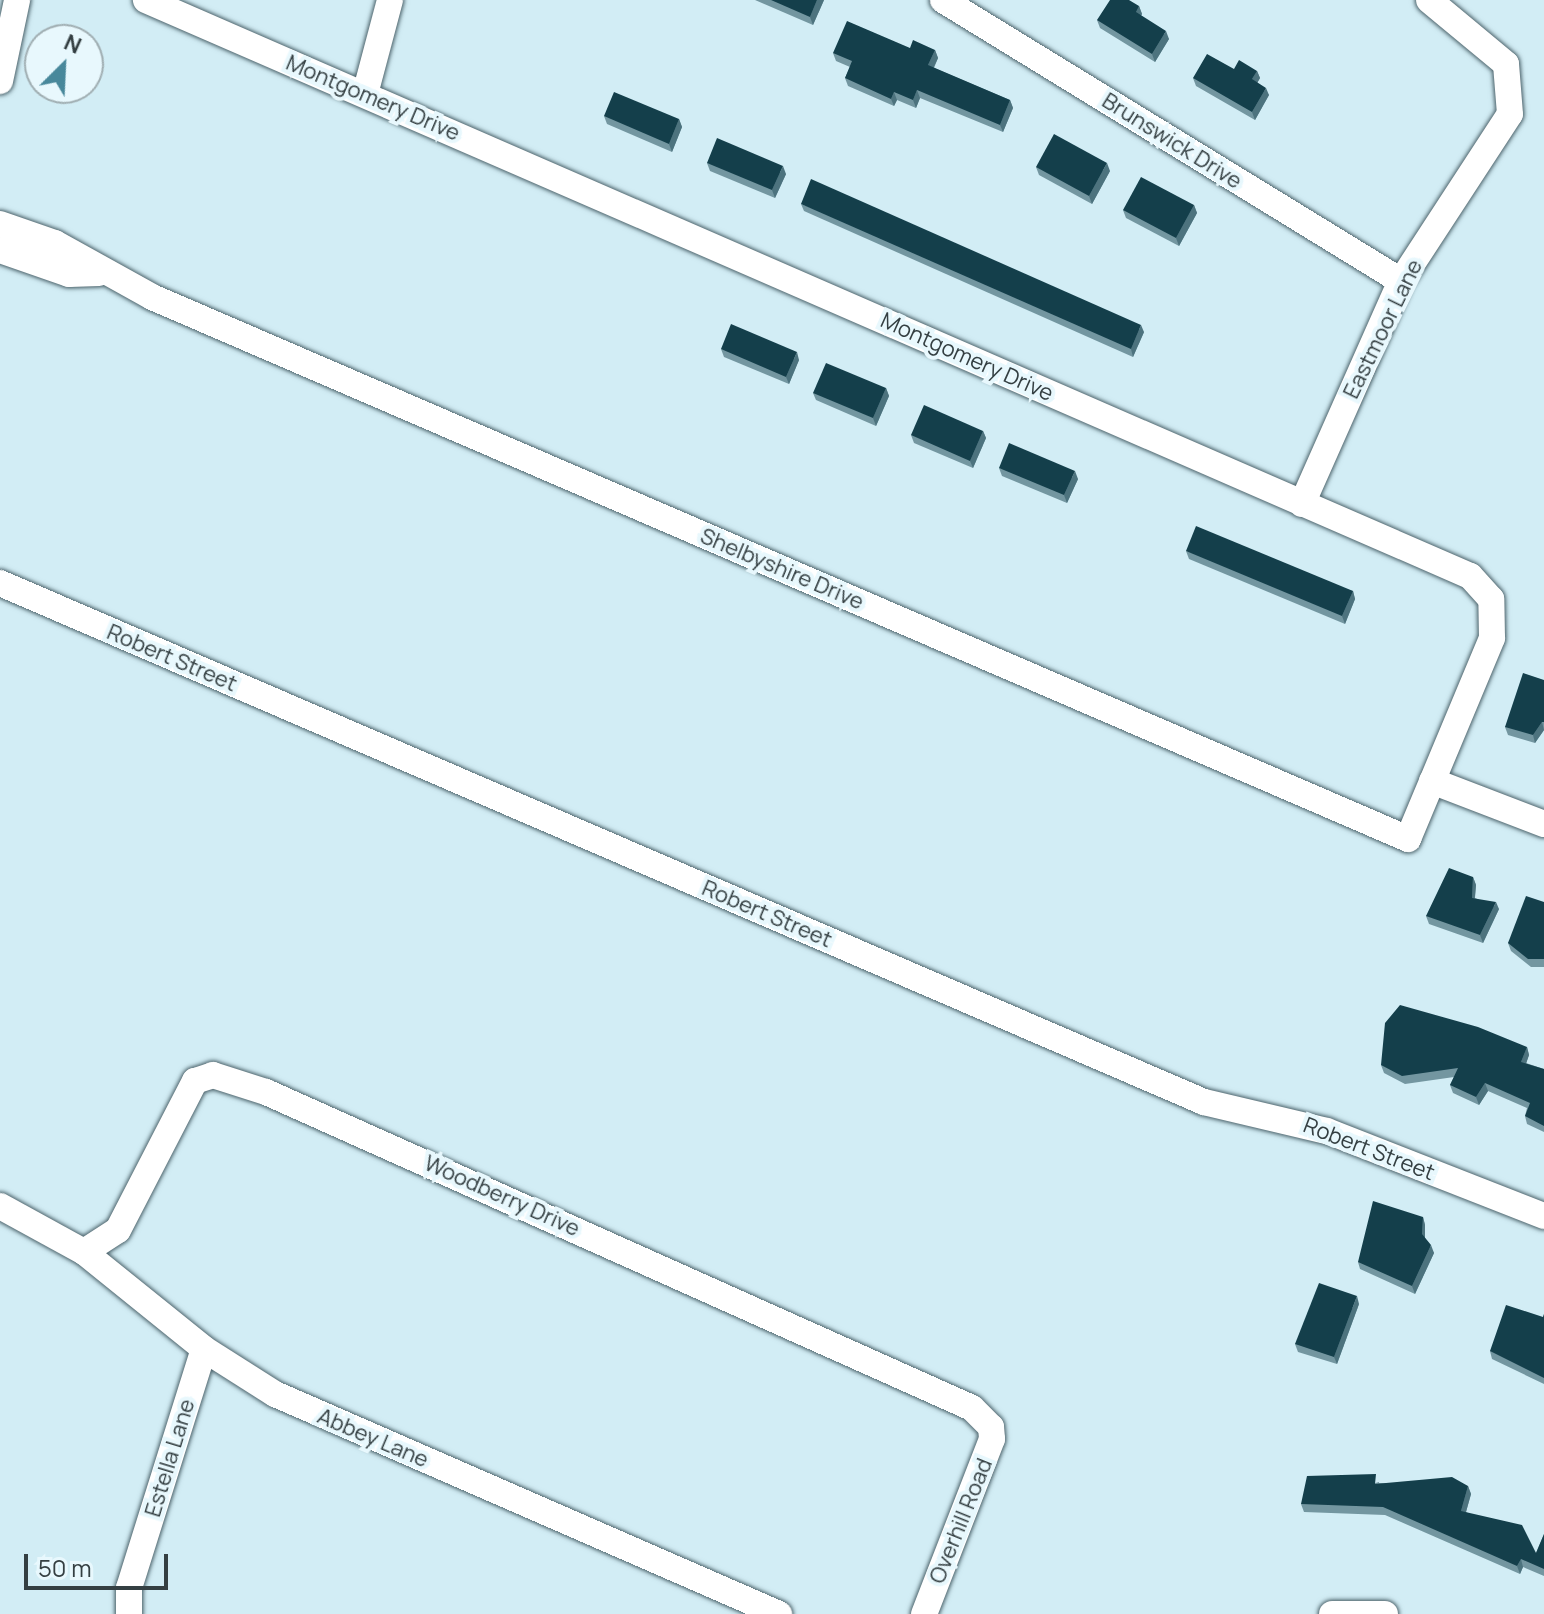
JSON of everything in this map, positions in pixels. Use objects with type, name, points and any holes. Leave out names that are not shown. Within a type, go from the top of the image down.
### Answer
[{"type":"street","points":[[0,81],[17,0]]},
{"type":"street","name":"Montgomery Drive","points":[[146,0],[1470,576],[1491,599],[1492,638],[1432,781]]},
{"type":"street","points":[[365,94],[390,0]]},
{"type":"street","name":"Brunswick Drive","points":[[943,0],[1401,281]]},
{"type":"street","name":"Eastmoor Lane","points":[[1302,504],[1401,281],[1510,114],[1512,76],[1494,47],[1429,0]]},
{"type":"street","name":"Shelbyshire Drive","points":[[0,224],[74,253],[99,273],[1408,839],[1432,781]]},
{"type":"street","name":"Shelbyshire Drive","points":[[0,250],[69,274],[99,273]]},
{"type":"street","name":"Robert Street","points":[[0,583],[1204,1102],[1327,1131],[1544,1216]]},
{"type":"street","points":[[1432,781],[1544,824]]},
{"type":"street","name":"Woodberry Drive","points":[[84,1252],[118,1230],[195,1081],[221,1076],[886,1366],[972,1408],[991,1427]]},
{"type":"street","name":"Abbey Lane","points":[[0,1206],[84,1252],[204,1349],[327,1419],[779,1614]]},
{"type":"street","name":"Estella Lane","points":[[129,1614],[129,1588],[204,1349]]},
{"type":"street","name":"Overhill Road","points":[[924,1614],[987,1458],[991,1427]]},
{"type":"street","points":[[1334,1613],[1385,1614]]},
{"type":"building","points":[[771,0],[817,0],[810,17]]},
{"type":"building","points":[[1110,0],[1129,0],[1139,6],[1136,12],[1166,31],[1152,54],[1097,20]]},
{"type":"building","points":[[847,21],[910,48],[913,40],[935,50],[928,65],[1010,100],[1000,125],[917,90],[913,100],[894,92],[891,99],[845,78],[852,61],[833,53]]},
{"type":"building","points":[[1207,54],[1234,69],[1239,60],[1257,71],[1252,79],[1266,88],[1252,112],[1193,78]]},
{"type":"building","points":[[614,92],[679,119],[669,144],[604,116]]},
{"type":"building","points":[[1054,134],[1107,163],[1089,196],[1036,167]]},
{"type":"building","points":[[717,138],[783,166],[772,190],[707,163]]},
{"type":"building","points":[[1141,177],[1194,205],[1176,238],[1123,210]]},
{"type":"building","points":[[811,179],[1141,325],[1131,349],[801,204]]},
{"type":"building","points":[[731,324],[797,352],[786,377],[721,349]]},
{"type":"building","points":[[826,363],[886,388],[873,418],[813,393]]},
{"type":"building","points":[[924,405],[983,431],[970,461],[911,435]]},
{"type":"building","points":[[1009,443],[1075,471],[1064,495],[999,468]]},
{"type":"building","points":[[1196,526],[1353,591],[1342,616],[1186,551]]},
{"type":"building","points":[[1523,673],[1544,680],[1544,722],[1533,735],[1505,727]]},
{"type":"building","points":[[1449,868],[1473,877],[1472,898],[1496,902],[1480,935],[1426,916]]},
{"type":"building","points":[[1526,896],[1544,902],[1544,959],[1528,959],[1508,943]]},
{"type":"building","points":[[1400,1005],[1478,1027],[1527,1047],[1521,1062],[1544,1069],[1544,1126],[1525,1116],[1530,1103],[1485,1083],[1476,1097],[1450,1085],[1458,1068],[1402,1076],[1381,1065],[1385,1023]]},
{"type":"building","points":[[1373,1201],[1423,1217],[1422,1234],[1431,1245],[1412,1286],[1358,1262]]},
{"type":"building","points":[[1319,1283],[1357,1296],[1334,1357],[1295,1344]]},
{"type":"building","points":[[1506,1305],[1543,1317],[1544,1314],[1544,1378],[1490,1351]]},
{"type":"building","points":[[1376,1474],[1375,1484],[1452,1477],[1468,1486],[1461,1511],[1522,1525],[1536,1553],[1544,1534],[1544,1569],[1521,1559],[1517,1566],[1383,1507],[1301,1504],[1307,1476]]}]
